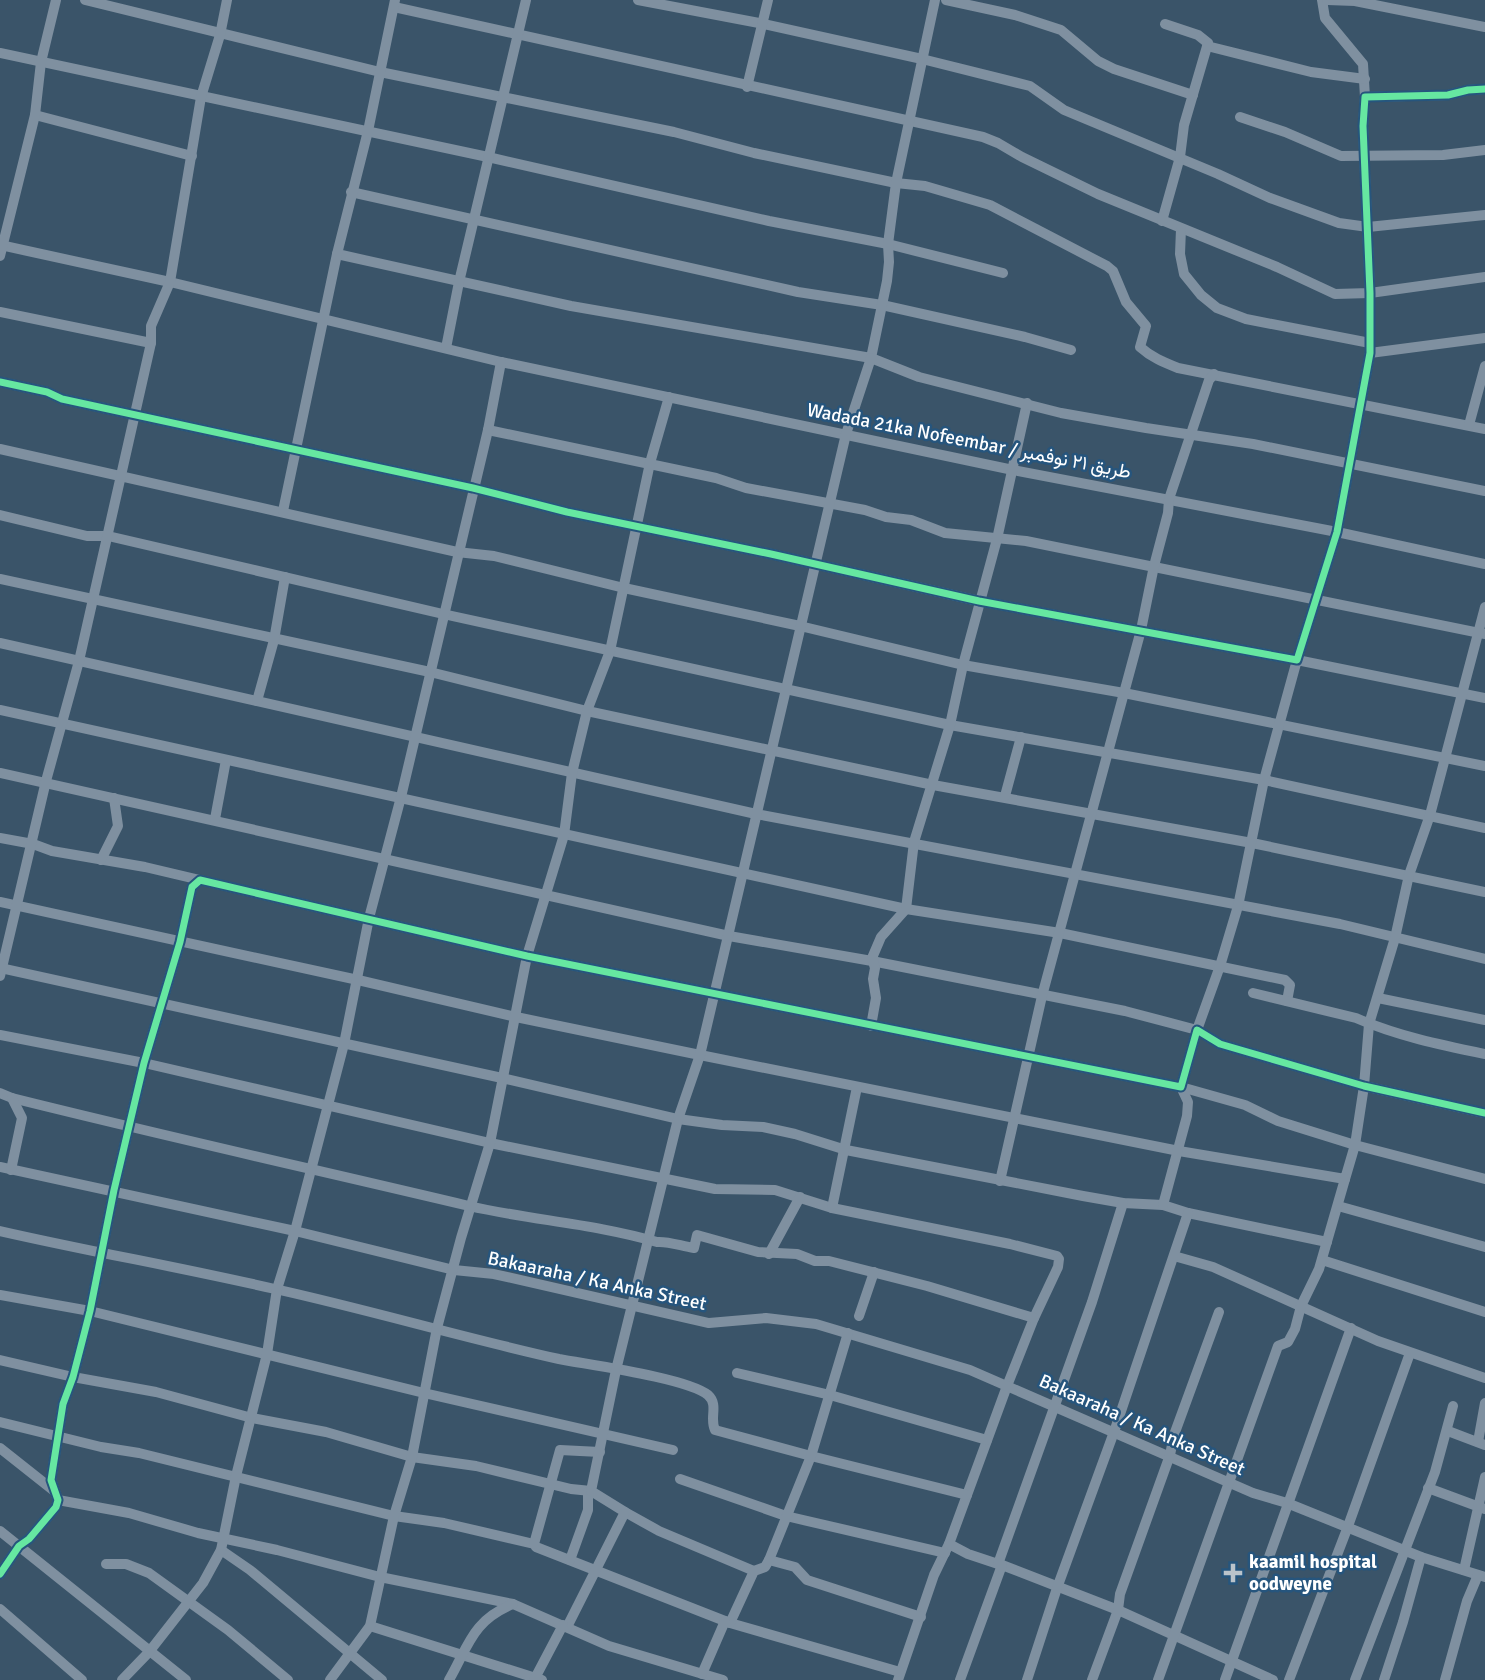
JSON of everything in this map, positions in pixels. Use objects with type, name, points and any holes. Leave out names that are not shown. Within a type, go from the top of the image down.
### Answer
[{"type":"street","points":[[1,248],[35,116],[41,62],[56,0]]},
{"type":"street","points":[[85,0],[380,72],[674,132],[754,153],[896,184],[925,186],[990,205],[1102,262],[1113,271],[1126,302],[1146,326],[1140,346],[1150,356],[1171,365],[1485,429]]},
{"type":"street","points":[[227,0],[220,35],[201,97],[170,282],[152,326],[151,343],[79,661],[46,781],[1,971],[163,1003],[678,1119],[763,1127],[846,1150],[1123,1203],[1163,1205],[1188,1213],[1327,1242]]},
{"type":"street","points":[[446,348],[459,282],[526,0]]},
{"type":"street","points":[[638,0],[763,24],[1030,86],[1064,110],[1292,207],[1339,223],[1368,227],[1485,215]]},
{"type":"street","points":[[747,87],[768,0]]},
{"type":"street","points":[[570,1560],[588,1510],[590,1492],[595,1484],[616,1370],[678,1119],[700,1055],[846,434],[871,358],[889,262],[888,244],[896,184],[935,0]]},
{"type":"street","points":[[946,0],[1015,15],[1061,30],[1098,61],[1114,69],[1193,95]]},
{"type":"street","points":[[1163,1205],[1188,1102],[1181,1087],[1238,906],[1264,780],[1297,660],[1337,532],[1363,404],[1370,348],[1363,126],[1365,79],[1363,64],[1325,18],[1322,0]]},
{"type":"street","points":[[1327,0],[1356,1],[1485,27]]},
{"type":"street","points":[[283,512],[337,254],[368,131],[394,4],[747,87],[966,132],[998,143],[1098,194],[1277,267],[1335,294],[1370,293],[1485,277]]},
{"type":"street","points":[[1162,221],[1180,158],[1180,139],[1207,46],[1205,39],[1165,23]]},
{"type":"street","points":[[1207,46],[1311,72],[1365,79]]},
{"type":"street","points":[[0,53],[888,244],[1003,273]]},
{"type":"street","points":[[1365,97],[1448,95],[1485,89]]},
{"type":"street","points":[[35,116],[192,156]]},
{"type":"street","points":[[1240,117],[1285,132],[1335,155],[1443,155],[1485,150]]},
{"type":"street","points":[[351,192],[798,292],[882,305],[1071,350]]},
{"type":"street","points":[[1181,229],[1180,254],[1184,274],[1201,295],[1217,308],[1246,319],[1370,348],[1485,338]]},
{"type":"street","name":"Wadada 21ka Nofeembar / طريق ٢١ نوفمبر","points":[[1,248],[170,282],[501,362],[1013,470],[1337,532],[1485,564]]},
{"type":"street","points":[[337,254],[571,306],[871,358],[919,377],[1109,422],[1192,434],[1485,491]]},
{"type":"street","points":[[0,312],[151,343]]},
{"type":"street","points":[[122,1680],[149,1652],[203,1583],[221,1550],[236,1476],[267,1354],[277,1289],[344,1044],[369,918],[401,797],[488,430],[501,362]]},
{"type":"street","points":[[1469,425],[1485,366]]},
{"type":"street","points":[[1000,1181],[1042,996],[1141,630],[1168,513],[1168,499],[1213,374]]},
{"type":"street","points":[[0,382],[47,392],[62,399],[473,488],[567,512],[979,601],[1485,698]]},
{"type":"street","points":[[330,1680],[370,1626],[394,1516],[412,1457],[437,1328],[490,1143],[527,956],[565,835],[572,773],[587,711],[610,651],[650,463],[669,397]]},
{"type":"street","points":[[871,1026],[876,998],[873,976],[875,968],[872,961],[881,937],[906,909],[914,842],[950,725],[979,601],[997,539],[1027,403]]},
{"type":"street","points":[[488,430],[650,463],[716,478],[746,488],[911,520],[945,533],[1026,541],[1481,633]]},
{"type":"street","points":[[0,449],[457,552],[494,556],[963,665],[1124,693],[1485,766]]},
{"type":"street","points":[[0,515],[87,536],[108,536],[443,614],[950,725],[1264,780],[1485,828]]},
{"type":"street","points":[[257,701],[274,640],[285,577]]},
{"type":"street","points":[[0,579],[430,672],[587,711],[771,751],[933,785],[1252,843],[1485,892]]},
{"type":"street","points":[[1158,1680],[1278,1346],[1288,1342],[1295,1329],[1301,1307],[1322,1260],[1355,1145],[1364,1086],[1369,1024],[1395,938],[1409,875],[1430,815],[1461,693],[1481,633],[1485,607]]},
{"type":"street","points":[[0,643],[756,814],[1340,924],[1485,959]]},
{"type":"street","points":[[0,710],[906,909],[1060,933],[1285,980],[1290,985],[1287,1001]]},
{"type":"street","points":[[1005,796],[1021,737]]},
{"type":"street","points":[[215,819],[226,760]]},
{"type":"street","points":[[0,773],[46,781],[729,936],[872,961],[1136,1014],[1197,1030],[1220,1044],[1364,1086],[1485,1113]]},
{"type":"street","points":[[101,860],[118,826],[114,798]]},
{"type":"street","points":[[0,838],[200,880],[527,956],[1181,1087],[1245,1105],[1278,1121],[1355,1145],[1485,1179]]},
{"type":"street","points":[[0,1574],[19,1546],[48,1518],[55,1495],[51,1480],[63,1404],[90,1311],[128,1127],[180,942],[192,887],[200,880]]},
{"type":"street","points":[[0,902],[516,1017],[700,1055],[1178,1151],[1345,1179]]},
{"type":"street","points":[[1253,993],[1356,1018],[1433,1044],[1485,1054]]},
{"type":"street","points":[[1378,998],[1485,1020]]},
{"type":"street","points":[[0,1035],[144,1063],[490,1143],[715,1189],[775,1190],[832,1208],[1010,1244],[1057,1256],[1059,1259],[1058,1267],[1007,1386],[899,1676],[728,1622],[594,1572],[534,1544],[444,1523],[394,1516],[236,1476],[0,1422]]},
{"type":"street","points":[[832,1208],[857,1087]]},
{"type":"street","points":[[0,1093],[128,1127],[470,1206],[694,1248],[697,1235],[769,1254],[797,1254],[816,1261],[829,1261],[874,1272],[1034,1318]]},
{"type":"street","points":[[6,1169],[22,1118],[12,1098]]},
{"type":"street","name":"Bakaaraha / Ka Anka Street","points":[[6,1169],[114,1190],[454,1270],[495,1274],[709,1323],[782,1318],[816,1324],[948,1362],[1055,1405],[1253,1493],[1287,1503],[1421,1557],[1482,1576]]},
{"type":"street","points":[[769,1254],[800,1197]]},
{"type":"street","points":[[960,1680],[1112,1242],[1123,1203]]},
{"type":"street","points":[[1338,1206],[1485,1247]]},
{"type":"street","points":[[1027,1680],[1188,1213]]},
{"type":"street","points":[[0,1231],[277,1289],[559,1359],[673,1383],[704,1393],[714,1404],[715,1430],[967,1495]]},
{"type":"street","points":[[1174,1256],[1213,1267],[1410,1353],[1485,1378]]},
{"type":"street","points":[[1322,1260],[1485,1312]]},
{"type":"street","points":[[859,1316],[874,1272]]},
{"type":"street","points":[[0,1295],[90,1311],[424,1393],[673,1450]]},
{"type":"street","points":[[1092,1680],[1170,1455],[1174,1435],[1219,1312]]},
{"type":"street","points":[[1225,1680],[1351,1328]]},
{"type":"street","points":[[0,1360],[156,1392],[252,1418],[326,1432],[412,1457],[476,1466],[590,1492],[659,1531],[754,1571],[765,1567],[769,1560],[811,1456],[848,1333]]},
{"type":"street","points":[[1289,1680],[1410,1353]]},
{"type":"street","points":[[737,1373],[830,1395],[987,1440]]},
{"type":"street","points":[[1448,1431],[1481,1443],[1485,1403]]},
{"type":"street","points":[[1354,1680],[1406,1550],[1448,1431],[1453,1406]]},
{"type":"street","points":[[0,1448],[55,1495],[380,1577],[513,1604],[609,1646],[723,1680]]},
{"type":"street","points":[[534,1544],[560,1450],[600,1451]]},
{"type":"street","points":[[1465,1570],[1482,1507],[1485,1476]]},
{"type":"street","points":[[680,1479],[786,1516],[947,1548],[1000,1564],[1118,1610],[1273,1680]]},
{"type":"street","points":[[1428,1488],[1482,1507]]},
{"type":"street","points":[[370,1626],[537,1680],[625,1512]]},
{"type":"street","points":[[0,1531],[186,1680]]},
{"type":"street","points":[[221,1550],[250,1570],[382,1680]]},
{"type":"street","points":[[1384,1680],[1421,1557]]},
{"type":"street","points":[[769,1560],[795,1567],[807,1580],[920,1617]]},
{"type":"street","points":[[106,1564],[119,1563],[139,1567],[228,1630],[288,1680]]},
{"type":"street","points":[[702,1674],[754,1571]]},
{"type":"street","points":[[1445,1680],[1467,1601],[1482,1576]]},
{"type":"street","points":[[449,1680],[461,1654],[484,1620],[513,1604]]},
{"type":"street","points":[[0,1609],[82,1680]]},
{"type":"cycle path","points":[[0,382],[47,392],[62,399],[473,488],[567,512],[979,601],[1297,660],[1337,532],[1370,353],[1363,126],[1365,97],[1448,95],[1485,89]]},
{"type":"cycle path","points":[[0,1574],[19,1546],[29,1539],[56,1507],[58,1500],[51,1480],[63,1404],[90,1311],[114,1190],[144,1063],[180,942],[192,887],[200,880],[527,956],[1181,1087],[1197,1030],[1220,1044],[1364,1086],[1485,1113]]},
{"type":"place","name":"kaamil hospital oodweyne","points":[[1233,1573]]}]
